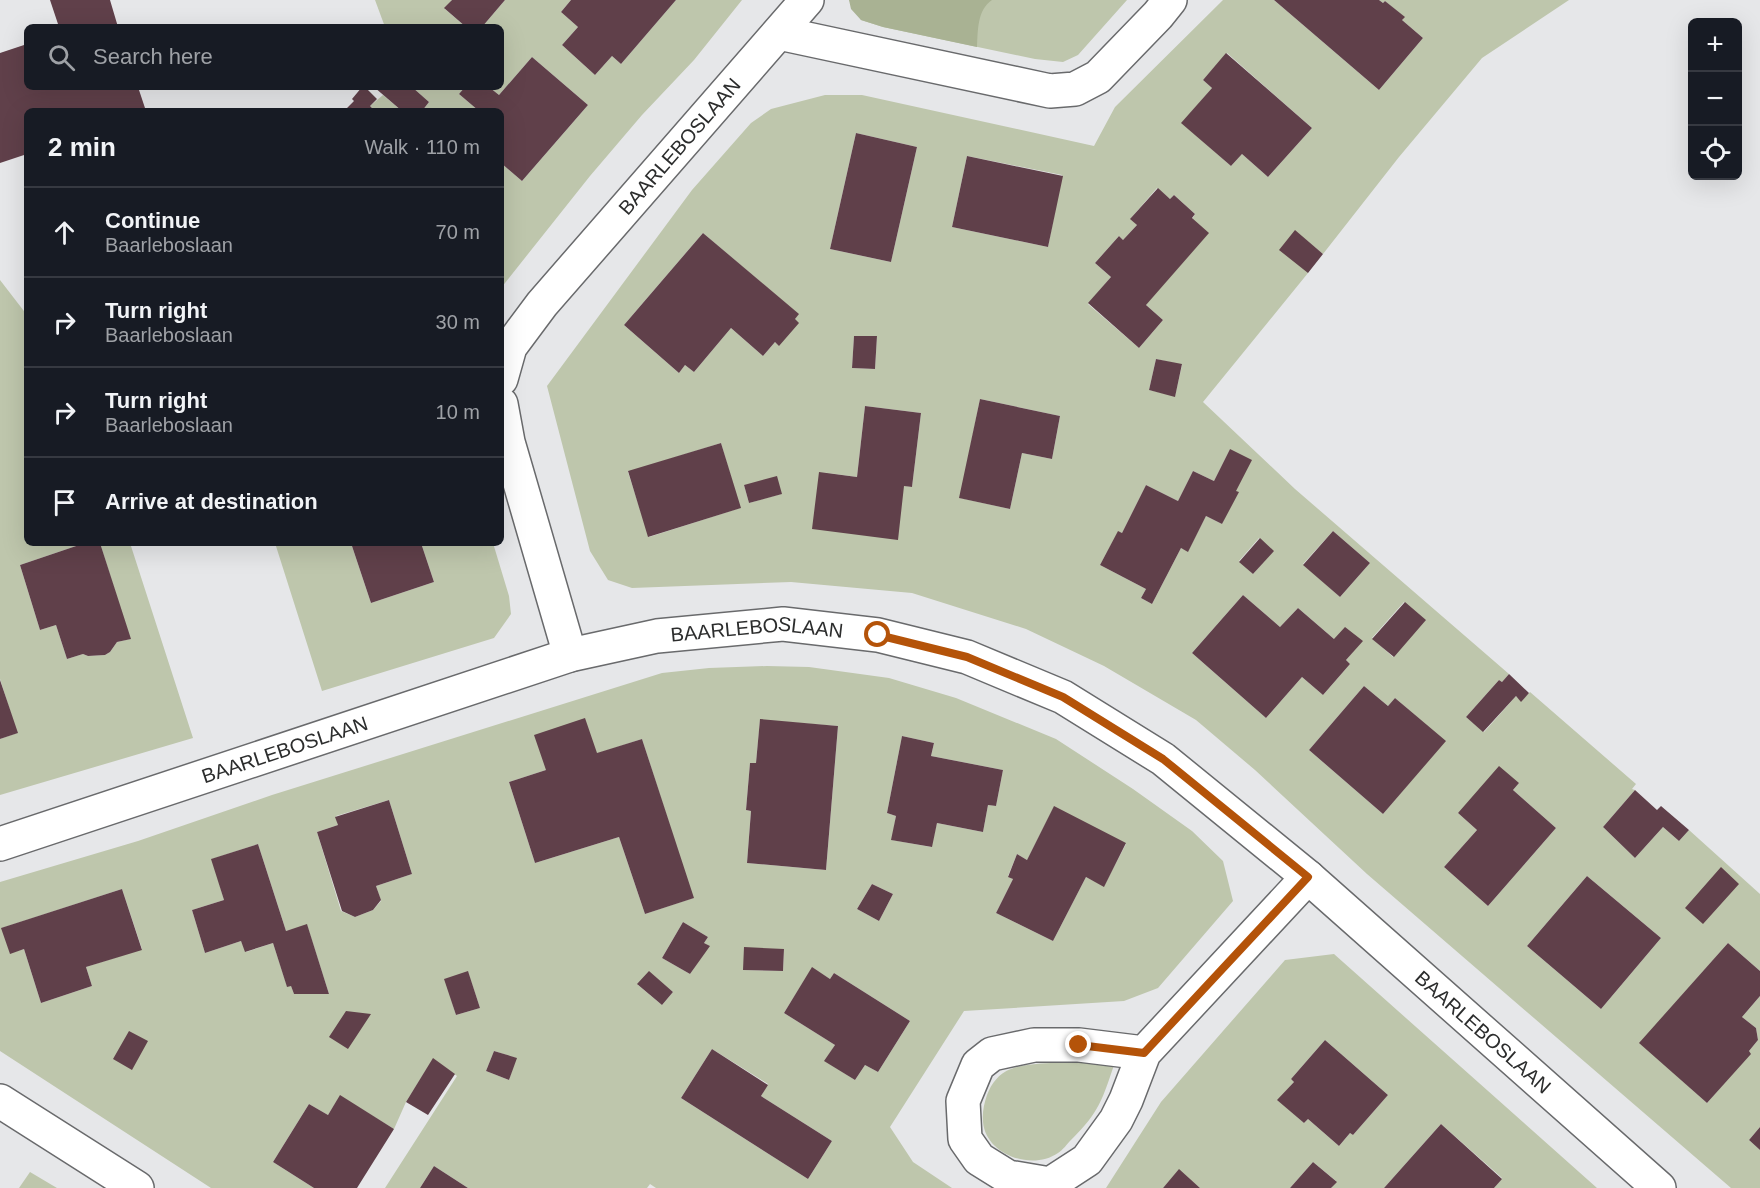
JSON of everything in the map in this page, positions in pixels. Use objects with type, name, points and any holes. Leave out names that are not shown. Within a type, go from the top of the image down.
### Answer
[{"type":"street","name":"BAARLEBOSLAAN","points":[[504,368],[510,347],[542,304],[807,0]]},
{"type":"street","points":[[779,33],[1050,91],[1075,88],[1098,77],[1170,0]]},
{"type":"street","points":[[504,420],[508,442],[570,655]]},
{"type":"street","name":"BAARLEBOSLAAN","points":[[0,844],[570,655],[657,636],[783,624],[878,635],[967,657],[1063,697],[1163,759],[1308,877],[1659,1188]]},
{"type":"street","points":[[1144,1053],[1079,1045],[1034,1045],[992,1054],[978,1065],[963,1101],[965,1138],[979,1159],[1008,1177],[1050,1184],[1087,1160],[1116,1120],[1144,1053],[1308,877]]},
{"type":"street","points":[[0,1101],[137,1188]]},
{"type":"green space","points":[[375,0],[452,0],[445,9],[462,24],[384,24]]},
{"type":"green space","points":[[505,0],[571,0],[561,12],[578,27],[562,45],[595,75],[612,56],[621,64],[676,0],[742,0],[694,60],[642,115],[590,176],[504,284],[504,166],[522,181],[588,105],[532,57],[504,89],[504,24],[485,24]]},
{"type":"green space","points":[[849,0],[1127,0],[1078,55],[1063,62],[1035,59],[883,27],[861,20]]},
{"type":"green space","points":[[849,0],[992,0],[983,9],[981,15],[977,47],[883,27],[861,20],[851,9]]},
{"type":"green space","points":[[1223,0],[1274,0],[1379,90],[1423,38],[1402,20],[1404,17],[1385,1],[1383,3],[1379,0],[1569,0],[1482,58],[1399,157],[1323,254],[1295,231],[1308,273],[1203,402],[1295,489],[1509,674],[1502,682],[1499,680],[1466,717],[1484,732],[1516,696],[1521,701],[1530,692],[1636,784],[1632,789],[1635,790],[1603,827],[1635,858],[1663,827],[1679,841],[1689,830],[1760,894],[1760,971],[1728,943],[1640,1043],[1707,1103],[1750,1054],[1749,1051],[1758,1040],[1756,1028],[1742,1017],[1760,996],[1760,1127],[1749,1140],[1760,1150],[1760,1188],[1731,1188],[1367,874],[1255,770],[1196,720],[1104,666],[1026,629],[912,593],[791,582],[632,588],[608,580],[590,551],[547,386],[692,190],[751,123],[771,109],[825,95],[862,95],[1094,146],[1115,107]],"holes":[[[1227,53],[1312,128],[1268,177],[1242,154],[1231,166],[1182,123],[1212,88],[1203,80]],[[856,133],[917,147],[891,262],[830,249]],[[967,156],[1062,175],[1048,247],[952,227]],[[1157,188],[1170,199],[1174,195],[1195,214],[1146,305],[1163,320],[1139,348],[1088,304],[1111,277],[1095,263],[1119,236],[1123,240],[1137,225],[1131,218]],[[703,233],[798,314],[779,345],[775,342],[763,356],[731,328],[694,372],[685,365],[679,373],[624,325]],[[854,336],[877,336],[875,369],[852,368]],[[1156,359],[1182,365],[1175,396],[1149,390]],[[980,399],[1060,416],[1052,459],[1022,453],[1010,509],[960,498]],[[865,406],[921,413],[912,487],[820,472],[857,477]],[[721,443],[740,508],[649,537],[628,472]],[[1230,449],[1236,491],[1222,524],[1206,516],[1188,551],[1181,548],[1152,604],[1141,598],[1146,589],[1100,565],[1118,532],[1122,533],[1146,485],[1178,501],[1193,471],[1214,481]],[[744,485],[781,494],[749,503]],[[1333,531],[1370,563],[1340,597],[1303,564]],[[1259,538],[1273,551],[1253,574],[1239,561]],[[1243,595],[1280,627],[1298,608],[1334,639],[1362,641],[1346,660],[1350,664],[1323,695],[1302,677],[1266,718],[1192,653]],[[1404,602],[1425,620],[1393,657],[1372,638]],[[1364,686],[1388,706],[1395,698],[1445,741],[1383,814],[1309,750]],[[1519,783],[1513,790],[1556,828],[1488,906],[1444,867],[1477,830],[1458,813]],[[1587,876],[1661,938],[1601,1009],[1527,946]]]},
{"type":"green space","points":[[415,90],[462,90],[459,94],[475,108],[424,108],[429,102]]},
{"type":"green space","points":[[493,90],[503,90],[499,95]]},
{"type":"green space","points":[[383,95],[398,108],[372,108],[370,106]]},
{"type":"green space","points":[[0,280],[24,311],[24,546],[76,546],[20,565],[40,630],[56,625],[67,659],[83,654],[105,655],[117,642],[130,639],[101,546],[131,546],[193,738],[0,795],[0,739],[17,733],[0,679]]},
{"type":"green space","points":[[276,546],[352,546],[371,603],[434,582],[422,546],[494,546],[509,596],[511,614],[494,638],[322,691]]},
{"type":"green space","points":[[809,667],[889,678],[956,698],[1056,739],[1192,831],[1223,861],[1233,901],[1158,988],[1124,1001],[964,1011],[890,1127],[913,1162],[952,1188],[656,1188],[650,1184],[647,1188],[468,1188],[434,1166],[420,1188],[385,1188],[457,1076],[433,1059],[406,1102],[394,1129],[340,1096],[328,1115],[309,1104],[273,1162],[314,1188],[211,1188],[0,1051],[0,882],[138,841],[272,795],[662,673],[709,668]],"holes":[[[760,720],[838,726],[826,870],[747,863],[751,811],[746,810],[750,763],[756,763]],[[902,736],[934,743],[931,756],[1003,770],[996,806],[988,805],[983,832],[937,823],[931,847],[892,840],[896,816],[887,813]],[[642,739],[693,898],[645,914],[619,837],[535,863],[509,782]],[[389,800],[412,874],[376,886],[381,901],[373,910],[355,917],[341,911],[317,832],[338,825],[336,816]],[[1054,807],[1126,844],[1104,886],[1086,877],[1053,941],[996,913],[1013,879],[1008,876],[1017,854],[1027,860]],[[258,844],[286,931],[307,925],[329,994],[294,994],[291,986],[287,986],[273,943],[246,952],[241,941],[205,953],[192,910],[224,900],[212,859]],[[872,884],[893,894],[879,921],[857,909]],[[122,889],[142,949],[86,967],[92,986],[41,1003],[24,949],[10,953],[2,928]],[[683,922],[708,937],[704,943],[709,946],[690,974],[662,958]],[[784,949],[783,971],[743,970]],[[812,968],[830,979],[834,973],[910,1021],[878,1072],[865,1065],[855,1080],[825,1061],[835,1045],[784,1013]],[[468,972],[480,1008],[456,1015],[445,979]],[[649,972],[673,992],[662,1005],[638,985]],[[712,1049],[768,1084],[761,1096],[832,1141],[808,1179],[681,1098]],[[494,1051],[516,1058],[509,1080],[486,1071]]]},
{"type":"green space","points":[[1334,954],[1597,1188],[1494,1188],[1502,1178],[1441,1124],[1384,1188],[1331,1188],[1336,1181],[1313,1162],[1290,1188],[1200,1188],[1179,1170],[1163,1188],[1106,1188],[1161,1102],[1285,960]],"holes":[[[1325,1040],[1388,1095],[1353,1135],[1350,1133],[1339,1146],[1308,1119],[1304,1123],[1278,1100],[1294,1082],[1291,1079]]]},
{"type":"green space","points":[[1115,1062],[1094,1113],[1058,1153],[1036,1160],[1012,1157],[1001,1151],[986,1134],[983,1122],[984,1105],[991,1087],[1003,1073],[1033,1064]]},
{"type":"green space","points":[[30,1172],[57,1188],[19,1188]]},
{"type":"building","points":[[50,0],[110,0],[117,24],[58,24]]},
{"type":"building","points":[[452,0],[505,0],[485,24],[463,24],[444,8]]},
{"type":"building","points":[[571,0],[676,0],[621,64],[612,56],[595,75],[562,45],[578,27],[561,12]]},
{"type":"building","points":[[1274,0],[1379,0],[1383,3],[1385,1],[1405,17],[1402,20],[1423,38],[1379,90]]},
{"type":"building","points":[[24,45],[24,90],[139,90],[145,108],[24,108],[24,155],[0,163],[0,53]]},
{"type":"building","points":[[1226,53],[1312,128],[1268,177],[1242,154],[1231,166],[1181,123],[1212,88],[1203,80]]},
{"type":"building","points":[[532,57],[588,105],[522,181],[504,166],[504,108],[475,108],[459,94],[462,90],[493,90],[499,95]]},
{"type":"building","points":[[360,90],[368,90],[377,99],[370,106],[372,108],[347,108],[354,101],[352,99]]},
{"type":"building","points":[[378,90],[415,90],[429,102],[424,108],[398,108]]},
{"type":"building","points":[[856,133],[917,147],[891,262],[830,249]]},
{"type":"building","points":[[967,156],[1063,176],[1048,247],[952,227]]},
{"type":"building","points":[[1158,188],[1170,199],[1174,195],[1195,214],[1192,218],[1209,233],[1146,305],[1163,320],[1139,348],[1088,303],[1111,277],[1095,263],[1119,236],[1123,240],[1137,225],[1130,219]]},
{"type":"building","points":[[1295,230],[1323,254],[1308,273],[1279,250]]},
{"type":"building","points":[[703,233],[799,314],[795,319],[799,323],[779,346],[775,342],[763,356],[731,328],[694,372],[685,365],[679,373],[624,325]]},
{"type":"building","points":[[854,336],[877,336],[875,369],[852,368]]},
{"type":"building","points":[[1156,359],[1182,364],[1175,397],[1149,390]]},
{"type":"building","points":[[980,399],[1060,416],[1052,459],[1022,453],[1010,509],[959,498]]},
{"type":"building","points":[[865,406],[921,413],[912,487],[904,486],[898,540],[812,529],[819,472],[857,477]]},
{"type":"building","points":[[721,443],[741,508],[648,537],[628,471]]},
{"type":"building","points":[[1230,449],[1252,460],[1236,491],[1239,492],[1222,524],[1206,516],[1188,552],[1181,548],[1152,604],[1141,598],[1146,589],[1100,565],[1118,531],[1122,533],[1146,485],[1178,501],[1193,471],[1214,481]]},
{"type":"building","points":[[777,476],[782,494],[749,503],[744,485]]},
{"type":"building","points":[[1333,531],[1370,563],[1340,597],[1303,565]]},
{"type":"building","points":[[1260,538],[1274,551],[1253,574],[1239,562]]},
{"type":"building","points":[[76,546],[101,546],[131,639],[117,642],[105,655],[83,654],[67,659],[56,625],[40,630],[20,565]]},
{"type":"building","points":[[352,546],[422,546],[434,582],[371,603]]},
{"type":"building","points":[[1243,595],[1280,627],[1298,608],[1334,639],[1345,627],[1363,641],[1346,660],[1350,664],[1323,695],[1302,677],[1266,718],[1192,653]]},
{"type":"building","points":[[1405,602],[1426,620],[1394,657],[1372,639]]},
{"type":"building","points":[[1509,674],[1529,693],[1521,702],[1516,696],[1483,732],[1466,717],[1499,680],[1502,682]]},
{"type":"building","points":[[0,680],[18,733],[0,739]]},
{"type":"building","points":[[1364,686],[1388,706],[1395,698],[1446,741],[1383,814],[1309,750]]},
{"type":"building","points":[[585,718],[597,753],[642,739],[694,898],[645,914],[619,837],[535,863],[509,782],[546,770],[534,735]]},
{"type":"building","points":[[760,719],[838,726],[826,870],[747,863],[751,811],[746,810],[750,763],[756,763]]},
{"type":"building","points":[[902,736],[934,743],[931,756],[1003,770],[996,806],[988,805],[983,832],[937,823],[932,847],[891,840],[896,816],[887,813]]},
{"type":"building","points":[[1499,766],[1519,783],[1513,790],[1556,828],[1488,906],[1444,867],[1477,830],[1458,813]]},
{"type":"building","points":[[1635,790],[1657,810],[1661,806],[1689,830],[1679,841],[1663,827],[1635,858],[1603,827]]},
{"type":"building","points":[[389,800],[412,874],[376,886],[381,900],[373,910],[355,917],[342,911],[317,832],[338,825],[335,817]]},
{"type":"building","points":[[1054,806],[1126,843],[1104,887],[1086,877],[1053,941],[996,913],[1013,879],[1008,877],[1017,854],[1027,860]]},
{"type":"building","points":[[258,844],[286,931],[307,924],[329,994],[294,994],[291,986],[287,987],[273,943],[245,952],[241,941],[205,953],[192,910],[224,900],[211,859]]},
{"type":"building","points":[[1721,867],[1739,884],[1703,924],[1685,908]]},
{"type":"building","points":[[1587,876],[1661,938],[1601,1009],[1527,946]]},
{"type":"building","points":[[872,884],[893,894],[879,921],[857,909]]},
{"type":"building","points":[[122,889],[142,950],[86,967],[92,986],[41,1003],[24,949],[10,954],[1,928]]},
{"type":"building","points":[[683,922],[708,937],[704,943],[710,946],[690,974],[662,958]]},
{"type":"building","points":[[1728,943],[1760,971],[1760,996],[1742,1017],[1756,1028],[1758,1040],[1749,1051],[1751,1054],[1707,1103],[1639,1043]]},
{"type":"building","points":[[744,947],[784,949],[783,971],[743,970]]},
{"type":"building","points":[[812,967],[830,979],[834,973],[910,1021],[878,1072],[865,1065],[855,1080],[824,1061],[835,1045],[784,1013]]},
{"type":"building","points":[[468,971],[480,1008],[456,1015],[444,979]]},
{"type":"building","points":[[649,971],[673,992],[662,1005],[637,984]]},
{"type":"building","points":[[346,1011],[371,1014],[348,1049],[329,1037]]},
{"type":"building","points":[[129,1031],[148,1041],[132,1070],[113,1059]]},
{"type":"building","points":[[1325,1040],[1388,1095],[1353,1135],[1350,1133],[1339,1146],[1308,1119],[1304,1123],[1277,1100],[1294,1082],[1291,1079]]},
{"type":"building","points":[[712,1049],[768,1085],[761,1096],[832,1141],[808,1179],[681,1098]]},
{"type":"building","points":[[494,1051],[517,1058],[509,1080],[486,1071]]},
{"type":"building","points":[[433,1058],[455,1074],[428,1115],[406,1102]]},
{"type":"building","points":[[340,1095],[394,1129],[357,1188],[314,1188],[273,1162],[309,1104],[328,1115]]},
{"type":"building","points":[[1441,1124],[1502,1179],[1494,1188],[1384,1188]]},
{"type":"building","points":[[1760,1127],[1760,1150],[1749,1140]]},
{"type":"building","points":[[1313,1162],[1337,1182],[1331,1188],[1290,1188]]},
{"type":"building","points":[[434,1166],[468,1188],[420,1188]]},
{"type":"building","points":[[1179,1169],[1200,1188],[1163,1188]]},
{"type":"route","points":[[878,635],[967,657],[1063,697],[1163,759],[1308,877],[1144,1053],[1079,1045]]}]
